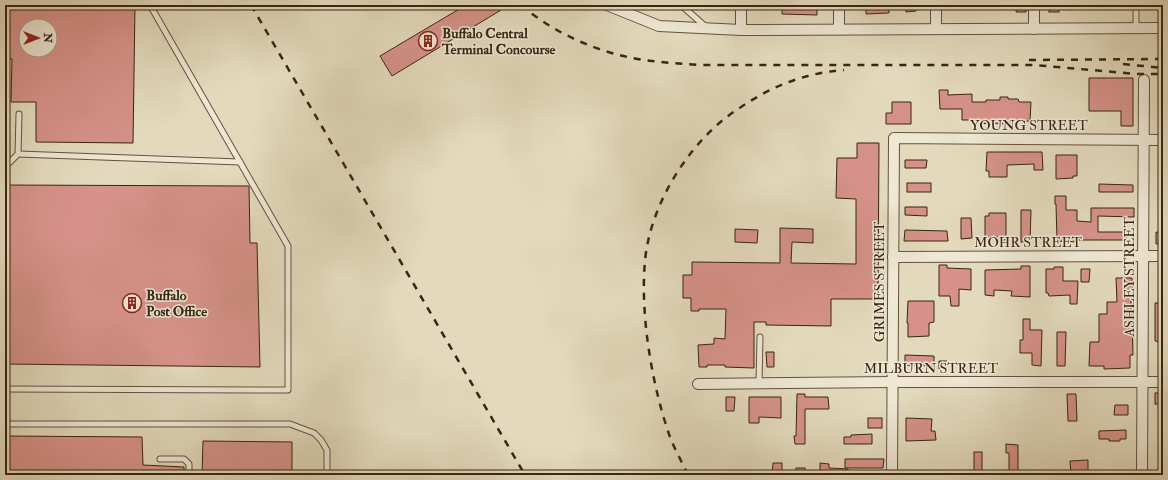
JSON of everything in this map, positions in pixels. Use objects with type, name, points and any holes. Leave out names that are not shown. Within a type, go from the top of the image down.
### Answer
[{"type":"street","points":[[607,5],[659,26],[708,29],[1163,28]]},
{"type":"street","points":[[741,5],[742,30]]},
{"type":"street","points":[[839,5],[839,29]]},
{"type":"street","points":[[936,5],[936,28]]},
{"type":"street","points":[[1034,5],[1034,29]]},
{"type":"street","name":"ASHLEY STREET","points":[[1142,475],[1144,80]]},
{"type":"street","name":"YOUNG STREET","points":[[894,138],[1163,140]]},
{"type":"street","name":"GRIMES STREET","points":[[892,475],[894,138]]},
{"type":"street","name":"MOHR STREET","points":[[893,257],[1163,256]]},
{"type":"street","name":"MILBURN STREET","points":[[698,384],[1163,382]]},
{"type":"lane","points":[[5,389],[288,390],[288,246],[150,5]]},
{"type":"lane","points":[[680,5],[687,8],[708,29]]},
{"type":"lane","points":[[1136,5],[1136,28]]},
{"type":"lane","points":[[5,163],[9,163],[18,154],[19,114]]},
{"type":"lane","points":[[18,154],[240,162]]},
{"type":"lane","points":[[759,383],[760,337]]},
{"type":"lane","points":[[5,424],[290,424],[314,433],[321,440],[327,450],[327,475]]},
{"type":"lane","points":[[160,459],[184,458],[189,464],[189,475]]},
{"type":"building","points":[[5,5],[135,5],[133,143],[36,142],[36,102],[11,102],[12,59],[5,59]]},
{"type":"building","name":"Buffalo Central Terminal Concourse","points":[[466,5],[498,5],[501,10],[392,76],[380,56]]},
{"type":"building","points":[[782,5],[817,5],[817,15],[782,14]]},
{"type":"building","points":[[866,5],[889,5],[889,13],[866,14]]},
{"type":"building","points":[[906,5],[916,5],[916,11],[906,12]]},
{"type":"building","points":[[1017,5],[1026,5],[1026,12],[1016,12]]},
{"type":"building","points":[[1049,5],[1059,5],[1059,12],[1049,12]]},
{"type":"building","points":[[1089,78],[1133,78],[1133,126],[1121,126],[1121,111],[1089,111]]},
{"type":"building","points":[[939,90],[948,90],[948,95],[972,94],[972,102],[986,102],[986,100],[1000,100],[1000,97],[1008,97],[1008,99],[1018,99],[1019,102],[1031,102],[1030,121],[1007,122],[1007,124],[975,123],[975,120],[962,120],[962,109],[940,109]]},
{"type":"building","points":[[892,102],[911,102],[911,124],[886,124],[886,113],[892,113]]},
{"type":"building","points":[[857,143],[879,143],[878,299],[831,299],[831,326],[766,325],[766,322],[754,322],[754,368],[725,367],[725,365],[707,365],[707,367],[699,367],[698,345],[714,344],[714,338],[725,339],[726,309],[699,309],[699,311],[691,311],[691,298],[683,298],[683,275],[692,275],[692,262],[780,263],[780,228],[813,229],[813,243],[792,242],[791,263],[856,264],[856,199],[836,198],[837,158],[857,158]]},
{"type":"building","points":[[987,152],[1042,152],[1043,170],[1034,170],[1034,164],[1007,165],[1007,177],[989,177],[989,171],[986,171]]},
{"type":"building","points":[[1056,155],[1077,155],[1077,176],[1073,176],[1073,178],[1056,179]]},
{"type":"building","points":[[905,160],[927,160],[926,168],[905,168]]},
{"type":"building","points":[[907,183],[931,183],[931,192],[907,192]]},
{"type":"building","points":[[1099,184],[1133,185],[1133,192],[1099,192]]},
{"type":"building","name":"Buffalo Post Office","points":[[5,185],[249,186],[250,243],[257,243],[260,367],[5,364]]},
{"type":"building","points":[[1055,196],[1066,196],[1066,210],[1077,210],[1077,221],[1091,222],[1091,208],[1134,208],[1134,217],[1098,216],[1098,232],[1126,232],[1126,240],[1077,240],[1077,242],[1057,241]]},
{"type":"building","points":[[905,207],[927,207],[927,216],[905,215]]},
{"type":"building","points":[[1021,210],[1031,210],[1030,242],[1021,242]]},
{"type":"building","points":[[989,213],[1006,213],[1006,240],[998,240],[998,237],[985,237],[985,216],[989,216]]},
{"type":"building","points":[[961,218],[971,218],[972,238],[961,239]]},
{"type":"building","points":[[735,229],[758,230],[757,243],[735,242]]},
{"type":"building","points":[[905,230],[947,231],[948,241],[904,241]]},
{"type":"building","points":[[1156,232],[1163,233],[1163,244],[1156,244]]},
{"type":"building","points":[[939,265],[947,265],[947,268],[971,269],[971,290],[959,289],[959,306],[951,306],[950,296],[939,296]]},
{"type":"building","points":[[1021,266],[1030,266],[1030,297],[1011,296],[1012,291],[994,290],[994,296],[985,295],[985,270],[1021,269]]},
{"type":"building","points":[[1054,267],[1063,267],[1063,281],[1078,281],[1077,304],[1070,304],[1070,295],[1049,296],[1048,293],[1046,293],[1046,269],[1054,269]]},
{"type":"building","points":[[1081,269],[1090,269],[1089,282],[1081,282]]},
{"type":"building","points":[[1116,278],[1132,278],[1133,299],[1131,299],[1131,314],[1133,355],[1130,355],[1130,368],[1104,369],[1104,366],[1089,366],[1090,342],[1099,342],[1099,314],[1107,314],[1107,302],[1117,302]]},
{"type":"building","points":[[908,301],[934,301],[934,322],[929,323],[929,336],[908,337]]},
{"type":"building","points":[[1155,303],[1163,303],[1163,342],[1155,341]]},
{"type":"building","points":[[1023,319],[1030,319],[1030,330],[1042,330],[1041,366],[1032,365],[1032,353],[1020,353],[1020,340],[1023,340]]},
{"type":"building","points":[[1057,332],[1066,332],[1065,366],[1057,366]]},
{"type":"building","points":[[766,352],[774,352],[774,367],[767,367]]},
{"type":"building","points":[[905,355],[934,356],[934,366],[905,365]]},
{"type":"building","points":[[939,361],[947,361],[946,369],[939,369]]},
{"type":"building","points":[[1155,393],[1163,393],[1163,404],[1155,404]]},
{"type":"building","points":[[797,394],[805,394],[805,397],[828,397],[829,409],[805,409],[805,444],[795,444],[794,436],[796,436]]},
{"type":"building","points":[[1067,394],[1076,394],[1077,421],[1068,421]]},
{"type":"building","points":[[726,397],[735,397],[734,411],[726,411]]},
{"type":"building","points":[[749,397],[781,397],[781,418],[759,417],[759,423],[749,423]]},
{"type":"building","points":[[1115,405],[1128,405],[1128,415],[1114,415]]},
{"type":"building","points":[[868,418],[882,418],[882,428],[868,428]]},
{"type":"building","points":[[906,418],[932,419],[931,431],[935,431],[936,440],[906,441]]},
{"type":"building","points":[[1126,430],[1126,439],[1120,439],[1120,441],[1099,439],[1099,431]]},
{"type":"building","points":[[872,434],[872,444],[844,444],[844,437],[851,437],[851,435]]},
{"type":"building","points":[[5,436],[142,437],[143,465],[184,467],[184,475],[5,475]]},
{"type":"building","points":[[203,441],[292,442],[292,475],[202,475]]},
{"type":"building","points":[[1006,444],[1018,445],[1018,475],[1009,475],[1009,453],[1006,453]]},
{"type":"building","points":[[974,452],[982,452],[982,475],[974,475]]},
{"type":"building","points":[[845,459],[884,459],[883,468],[845,468]]},
{"type":"building","points":[[1088,460],[1088,475],[1071,475],[1070,461]]},
{"type":"building","points":[[773,463],[782,463],[782,475],[772,475]]},
{"type":"building","points":[[820,463],[829,464],[829,468],[848,469],[848,475],[820,475]]},
{"type":"building","points":[[796,468],[805,468],[805,475],[796,475]]},
{"type":"railway","points":[[251,5],[525,475]]},
{"type":"railway","points":[[521,5],[535,16],[565,35],[599,49],[634,58],[658,62],[701,65],[1034,65],[1137,74],[1163,74]]},
{"type":"railway","points":[[1029,60],[1163,59]]},
{"type":"railway","points":[[1123,64],[1163,68]]},
{"type":"railway","points":[[688,475],[670,437],[658,396],[646,327],[644,304],[645,261],[648,239],[655,218],[675,175],[704,138],[720,122],[738,109],[776,87],[815,74],[844,70]]},
{"type":"place","name":"Buffalo Central Terminal Concourse","points":[[428,41]]},
{"type":"place","name":"Buffalo Post Office","points":[[132,303]]}]
